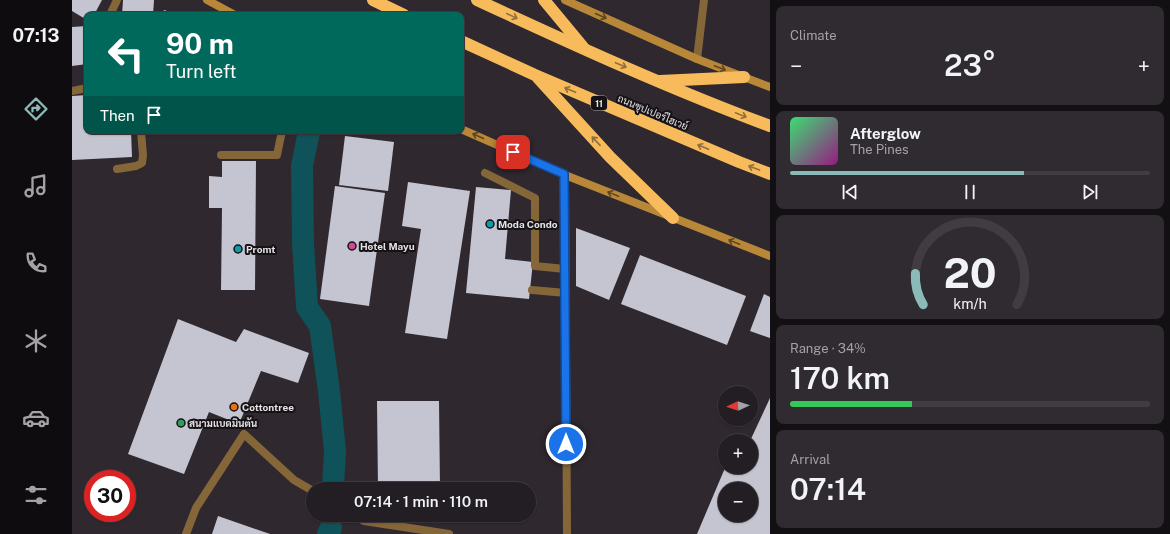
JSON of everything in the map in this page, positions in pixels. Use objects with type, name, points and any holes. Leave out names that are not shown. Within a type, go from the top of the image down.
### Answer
[{"type":"highway","points":[[373,0],[398,12]]},
{"type":"highway","points":[[477,0],[585,50],[657,81],[770,126]]},
{"type":"highway","points":[[544,0],[585,50]]},
{"type":"highway","name":"ถนนซุปเปอร์ไฮเวย์","points":[[464,43],[535,75],[770,174]]},
{"type":"highway","points":[[535,75],[610,157],[673,218]]},
{"type":"highway","points":[[657,81],[744,77]]},
{"type":"main road","points":[[207,0],[229,12]]},
{"type":"main road","points":[[565,0],[697,59],[770,87]]},
{"type":"main road","points":[[464,130],[564,174],[770,256]]},
{"type":"street","points":[[111,12],[117,0]]},
{"type":"street","points":[[697,59],[704,0]]},
{"type":"street","points":[[72,91],[84,89]]},
{"type":"street","points":[[117,169],[136,166],[142,163],[143,155],[141,134]]},
{"type":"street","points":[[221,155],[278,156],[282,134]]},
{"type":"street","points":[[485,173],[535,198],[535,266],[565,269]]},
{"type":"street","points":[[564,174],[567,534]]},
{"type":"street","points":[[532,290],[566,293]]},
{"type":"street","points":[[186,534],[196,508],[244,434],[294,480],[306,487]]},
{"type":"street","points":[[371,522],[450,534]]},
{"type":"building","points":[[72,0],[102,0],[96,12],[84,12],[84,18],[72,11]]},
{"type":"building","points":[[123,0],[154,0],[153,12],[122,12]]},
{"type":"building","points":[[84,26],[84,64],[72,66],[72,27]]},
{"type":"building","points":[[84,95],[84,134],[131,134],[132,157],[72,160],[72,96]]},
{"type":"building","points":[[345,136],[394,142],[388,191],[339,185]]},
{"type":"building","name":"Promt","points":[[222,161],[256,161],[255,290],[221,290],[222,208],[209,208],[209,176],[222,177]]},
{"type":"building","points":[[408,182],[470,191],[447,339],[405,333],[421,229],[402,226]]},
{"type":"building","name":"Hotel Mayu","points":[[335,186],[385,193],[369,306],[320,299]]},
{"type":"building","name":"Moda Condo","points":[[476,187],[511,190],[505,259],[533,262],[529,299],[466,293]]},
{"type":"building","points":[[576,228],[630,248],[609,300],[576,286]]},
{"type":"building","points":[[640,255],[746,296],[727,345],[621,304]]},
{"type":"building","points":[[764,294],[770,297],[770,338],[750,331]]},
{"type":"building","points":[[178,319],[236,342],[244,329],[309,353],[298,383],[261,371],[239,424],[209,412],[184,474],[128,454]]},
{"type":"building","points":[[770,398],[770,534],[697,534],[718,484],[718,522],[758,522],[758,482],[719,482],[722,474],[758,474],[758,434],[753,434]]},
{"type":"building","points":[[377,401],[439,401],[440,482],[378,482]]},
{"type":"building","points":[[218,516],[270,534],[212,534]]},
{"type":"waterway","points":[[308,134],[302,166],[303,243],[307,307],[320,326],[335,451],[333,482]]},
{"type":"waterway","points":[[328,534],[331,528]]},
{"type":"place","name":"Moda Condo","points":[[490,224]]},
{"type":"place","name":"Hotel Mayu","points":[[352,246]]},
{"type":"place","name":"Promt","points":[[238,249]]},
{"type":"place","name":"Cottontree","points":[[234,407]]},
{"type":"place","name":"สนามแบดมินตัน","points":[[181,423]]},
{"type":"route","points":[[513,152],[564,174],[566,444]]}]
